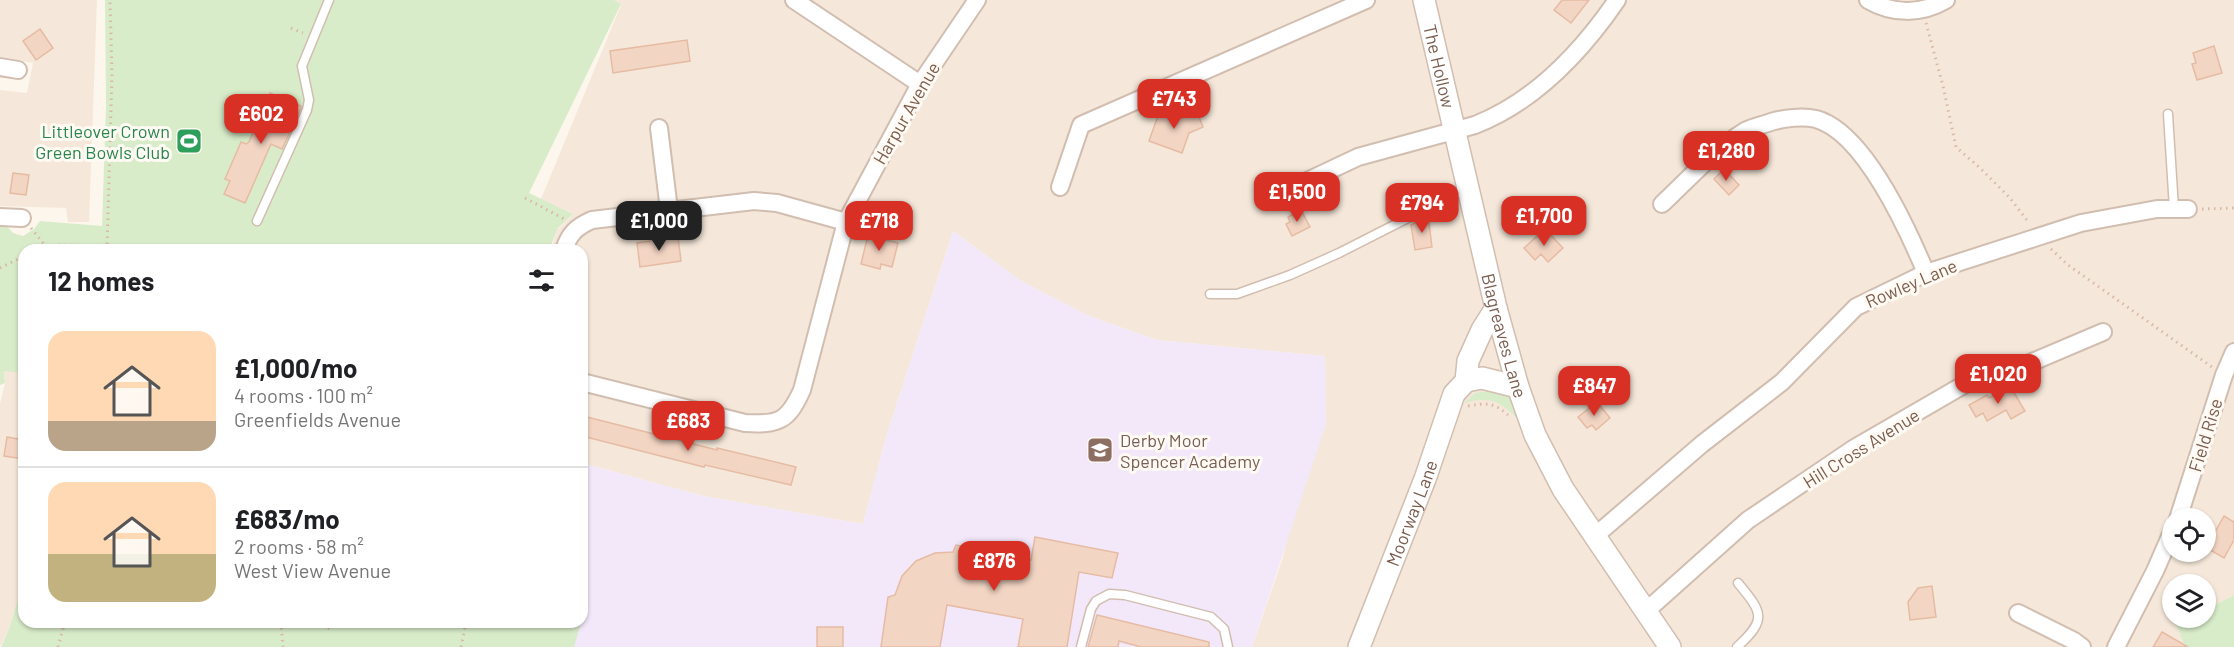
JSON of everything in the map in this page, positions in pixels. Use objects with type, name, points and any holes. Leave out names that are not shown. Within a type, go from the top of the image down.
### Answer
[{"type":"street","points":[[794,0],[920,84]]},
{"type":"street","name":"Harpur Avenue","points":[[588,384],[745,423],[769,425],[785,417],[802,390],[846,222],[920,84],[976,0]]},
{"type":"street","points":[[1060,187],[1081,125],[1366,0]]},
{"type":"street","name":"The Hollow","points":[[1424,0],[1454,131]]},
{"type":"street","points":[[1271,198],[1358,157],[1454,131],[1492,118],[1534,90],[1565,64],[1617,0]]},
{"type":"street","points":[[1868,0],[1886,8],[1903,11],[1922,10],[1946,0]]},
{"type":"street","points":[[0,67],[18,70]]},
{"type":"street","points":[[1662,204],[1716,153],[1747,130],[1783,118],[1816,119],[1832,127],[1860,153],[1894,204],[1926,273]]},
{"type":"street","points":[[658,128],[669,210]]},
{"type":"street","name":"Blagreaves Lane","points":[[1454,131],[1496,308],[1518,387],[1536,435],[1553,472],[1670,647]]},
{"type":"street","points":[[566,244],[578,226],[592,220],[754,201],[777,203],[846,222]]},
{"type":"street","name":"Rowley Lane","points":[[1595,536],[1702,444],[1782,382],[1856,307],[1926,273],[2081,223],[2157,209],[2181,209]]},
{"type":"street","points":[[0,217],[22,218]]},
{"type":"street","name":"Moorway Lane","points":[[1359,647],[1425,479],[1454,394],[1466,381],[1468,362],[1482,330],[1496,308]]},
{"type":"street","name":"Hill Cross Avenue","points":[[1645,612],[1748,520],[1853,449],[1998,365],[2018,368],[2103,332]]},
{"type":"street","name":"Field Rise","points":[[2182,508],[2224,375],[2234,352]]},
{"type":"street","points":[[1466,381],[1482,378],[1518,387]]},
{"type":"street","points":[[2115,647],[2162,555]]},
{"type":"street","points":[[2018,613],[2082,647]]},
{"type":"lane","points":[[257,221],[307,110],[309,100],[302,66],[329,0]]},
{"type":"lane","points":[[2168,114],[2181,209]]},
{"type":"lane","points":[[1210,294],[1237,294],[1290,275],[1339,254],[1468,188]]},
{"type":"lane","points":[[1737,647],[1758,625],[1759,617],[1757,606],[1738,583]]},
{"type":"lane","points":[[1081,647],[1090,609],[1096,601],[1109,594],[1125,595],[1211,617],[1224,629],[1228,647]]},
{"type":"path","points":[[107,244],[112,74],[110,0]]},
{"type":"path","points":[[1922,10],[1943,86],[1956,147],[2010,198],[2038,236],[2068,265],[2224,375]]},
{"type":"path","points":[[525,198],[578,226]]},
{"type":"path","points":[[2181,209],[2234,208]]},
{"type":"path","points":[[22,218],[44,244]]},
{"type":"path","points":[[0,268],[18,259]]},
{"type":"path","points":[[1448,410],[1487,403],[1498,406],[1514,422]]},
{"type":"path","points":[[58,647],[63,628]]},
{"type":"path","points":[[281,628],[283,647]]},
{"type":"path","points":[[328,628],[333,630]]},
{"type":"path","points":[[461,647],[465,628]]},
{"type":"shaded area","points":[[0,0],[97,0],[89,222],[68,222],[66,208],[0,206],[0,90],[27,93],[33,63],[0,57]]},
{"type":"shaded area","points":[[614,0],[2234,0],[2234,595],[2216,604],[2216,574],[2162,574],[2162,628],[2178,628],[2185,647],[1252,647],[1283,557],[1324,383],[1325,356],[1157,340],[1089,316],[1021,281],[953,231],[886,437],[863,524],[703,496],[588,465],[588,244],[553,244],[557,230],[573,214],[541,199],[621,5]]},
{"type":"shaded area","name":"Derby Moor Spencer Academy","points":[[953,231],[1021,281],[1089,316],[1157,340],[1325,356],[1326,424],[1252,647],[331,647],[404,628],[588,628],[588,465],[703,496],[863,524],[886,437]]},
{"type":"shaded area","points":[[4,370],[18,372],[18,599],[9,629],[0,647],[0,404],[5,383]]},
{"type":"green space","points":[[105,0],[614,0],[621,4],[529,193],[573,214],[558,228],[551,244],[18,244],[18,372],[4,371],[5,383],[0,385],[0,225],[6,225],[13,233],[23,236],[34,229],[40,221],[102,226],[106,107]]},
{"type":"green space","points":[[1497,390],[1512,396],[1526,427],[1512,413],[1491,401],[1483,400],[1463,404],[1475,393]]},
{"type":"green space","points":[[2234,595],[2234,647],[2185,647],[2178,628],[2216,628],[2216,604]]},
{"type":"green space","points":[[18,599],[18,628],[580,628],[574,647],[1,647]]},
{"type":"building","points":[[1562,0],[1589,0],[1571,23],[1554,10]]},
{"type":"building","points":[[40,29],[53,48],[36,60],[23,41]]},
{"type":"building","points":[[687,40],[690,61],[613,73],[610,51]]},
{"type":"building","points":[[2214,46],[2222,73],[2197,80],[2192,64],[2196,63],[2193,53]]},
{"type":"building","points":[[270,93],[301,106],[301,108],[282,149],[271,144],[245,203],[224,194],[230,181],[225,179],[241,142],[246,144],[249,142]]},
{"type":"building","points":[[1160,110],[1182,118],[1197,112],[1203,127],[1189,133],[1182,153],[1149,141]]},
{"type":"building","points":[[1724,169],[1739,185],[1729,195],[1714,179]]},
{"type":"building","points":[[13,173],[29,175],[26,195],[10,193]]},
{"type":"building","points":[[1301,210],[1310,227],[1292,236],[1286,224],[1290,222],[1288,217]]},
{"type":"building","points":[[1428,216],[1432,247],[1415,250],[1411,225]]},
{"type":"building","points":[[1545,229],[1563,248],[1548,262],[1541,254],[1535,260],[1524,248]]},
{"type":"building","points":[[868,235],[898,243],[892,267],[881,264],[880,269],[861,264]]},
{"type":"building","points":[[678,237],[681,261],[640,267],[637,243]]},
{"type":"building","points":[[2010,386],[2025,411],[2011,419],[2006,410],[1987,421],[1983,413],[1976,417],[1969,405],[1987,395],[1989,398]]},
{"type":"building","points":[[1597,402],[1610,418],[1596,430],[1592,425],[1587,428],[1578,417]]},
{"type":"building","points":[[588,417],[717,450],[717,448],[796,467],[791,485],[705,465],[704,467],[588,438]]},
{"type":"building","points":[[7,437],[18,439],[18,458],[4,456]]},
{"type":"building","points":[[2224,516],[2234,522],[2234,540],[2224,558],[2216,553],[2216,530]]},
{"type":"building","points":[[1035,537],[1118,553],[1112,578],[1079,572],[1067,647],[1018,647],[1023,619],[947,605],[940,647],[881,647],[888,597],[895,595],[902,576],[916,561],[935,553],[953,552],[956,545],[1031,560]]},
{"type":"building","points":[[1932,586],[1936,617],[1910,620],[1908,602],[1918,588]]},
{"type":"building","points":[[1097,615],[1209,642],[1209,647],[1141,647],[1119,641],[1118,647],[1088,647]]},
{"type":"building","points":[[817,627],[843,627],[843,647],[817,647]]},
{"type":"building","points":[[2162,632],[2188,647],[2153,647]]},
{"type":"place","name":"Littleover Crown Green Bowls Club","points":[[189,141]]},
{"type":"place","name":"Derby Moor Spencer Academy","points":[[1100,450]]}]
